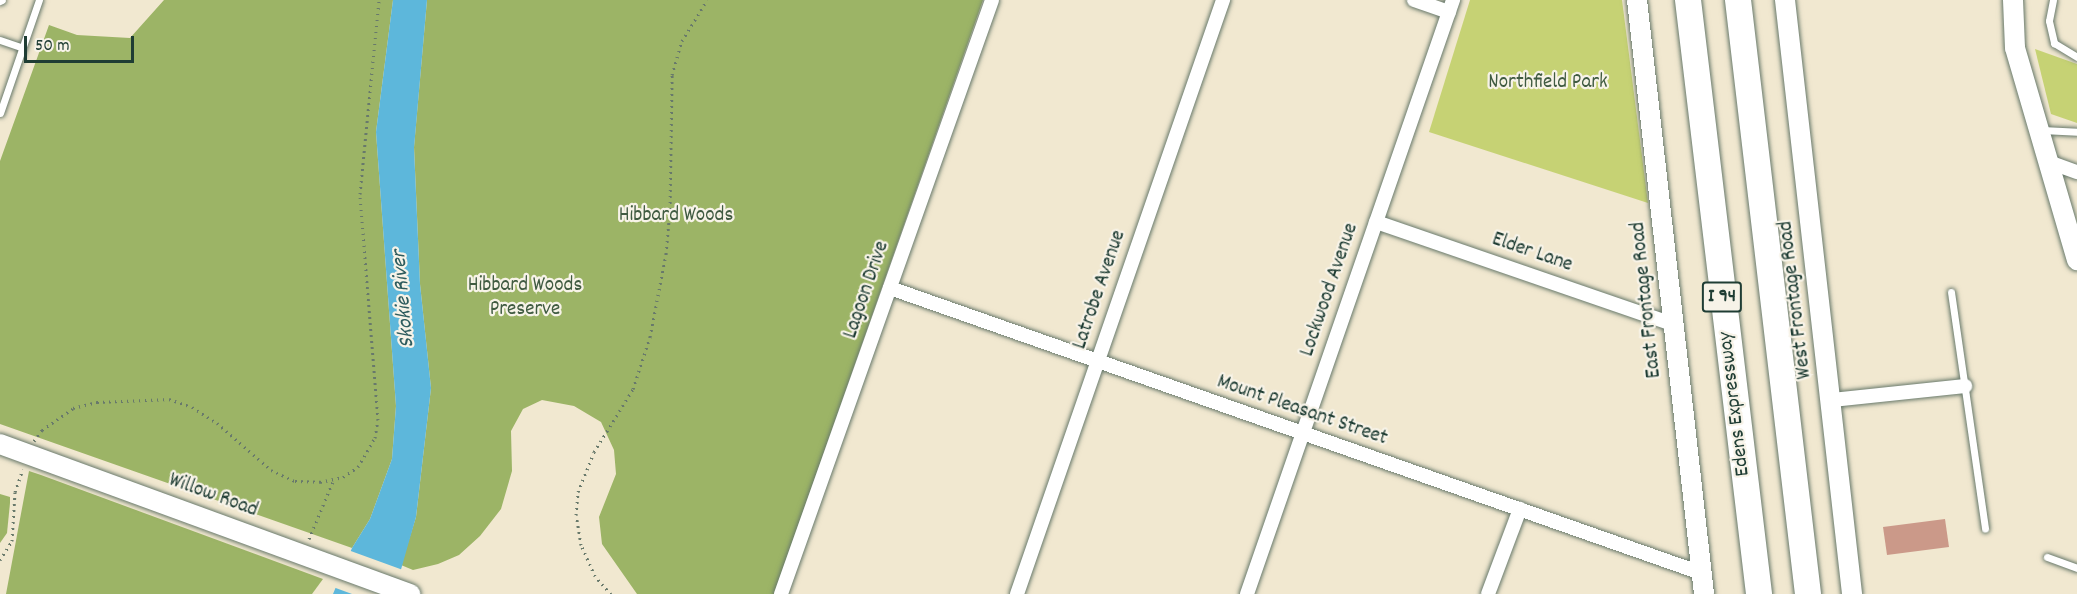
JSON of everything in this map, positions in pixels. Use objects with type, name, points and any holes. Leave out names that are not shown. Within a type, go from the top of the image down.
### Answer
[{"type":"highway","name":"Edens Expressway","points":[[1688,0],[1760,594]]},
{"type":"highway","name":"I 94","points":[[1737,0],[1808,594]]},
{"type":"street","name":"Lagoon Drive","points":[[781,594],[992,0]]},
{"type":"street","name":"Latrobe Avenue","points":[[1017,594],[1223,0]]},
{"type":"street","points":[[1413,0],[1451,6]]},
{"type":"street","name":"East Frontage Road","points":[[1637,0],[1704,594]]},
{"type":"street","name":"West Frontage Road","points":[[1785,0],[1832,400],[1852,594]]},
{"type":"street","points":[[2013,0],[2015,48],[2077,260]]},
{"type":"street","name":"Lockwood Avenue","points":[[1247,594],[1451,6]]},
{"type":"street","points":[[2049,162],[2077,172]]},
{"type":"street","name":"Elder Lane","points":[[1376,222],[1675,325]]},
{"type":"street","name":"Mount Pleasant Street","points":[[890,288],[1701,573]]},
{"type":"street","points":[[1832,400],[1965,386]]},
{"type":"street","name":"Willow Road","points":[[0,444],[410,594]]},
{"type":"street","points":[[1488,594],[1520,509]]},
{"type":"lane","points":[[0,113],[39,0]]},
{"type":"lane","points":[[2053,0],[2049,21],[2054,43],[2077,57]]},
{"type":"lane","points":[[0,40],[23,48]]},
{"type":"lane","points":[[2040,130],[2077,132]]},
{"type":"lane","points":[[1951,292],[1985,529]]},
{"type":"lane","points":[[2047,556],[2077,568]]},
{"type":"path","points":[[0,560],[12,542],[15,492],[29,454],[42,430],[73,408],[97,402],[170,399],[192,407],[217,423],[271,470],[295,481],[334,479],[358,467],[367,455],[378,420],[360,194],[380,0]]},
{"type":"path","points":[[611,594],[595,576],[581,545],[576,516],[578,492],[594,452],[633,389],[650,337],[665,265],[670,209],[672,75],[682,41],[707,0]]},
{"type":"path","points":[[309,538],[334,479]]},
{"type":"green space","points":[[164,0],[393,0],[376,132],[396,406],[392,459],[370,519],[352,548],[0,424],[0,161],[49,25],[77,35],[130,38]]},
{"type":"green space","name":"Hibbard Woods","points":[[427,0],[983,0],[774,594],[637,594],[602,544],[599,517],[616,474],[614,450],[601,422],[574,406],[542,400],[523,409],[511,431],[512,471],[501,509],[480,536],[459,555],[438,564],[413,570],[401,565],[416,517],[431,388],[420,284],[414,147]]},
{"type":"green space","name":"Northfield Park","points":[[1470,0],[1622,0],[1648,203],[1429,132]]},
{"type":"green space","points":[[2035,49],[2077,64],[2077,123],[2051,114]]},
{"type":"green space","points":[[29,471],[323,579],[312,594],[6,594]]},
{"type":"green space","points":[[0,494],[10,497],[10,503],[7,533],[0,543]]},
{"type":"water","name":"Skokie River","points":[[393,0],[427,0],[414,148],[420,284],[431,388],[416,517],[394,594],[333,594],[352,548],[370,519],[392,459],[396,406],[376,132]]},
{"type":"pier","points":[[348,550],[403,570],[397,594],[352,594],[333,587]]},
{"type":"building","points":[[1945,519],[1949,547],[1887,555],[1883,527]]},
{"type":"park label","name":"Hibbard Woods Preserve","points":[[525,298]]}]
